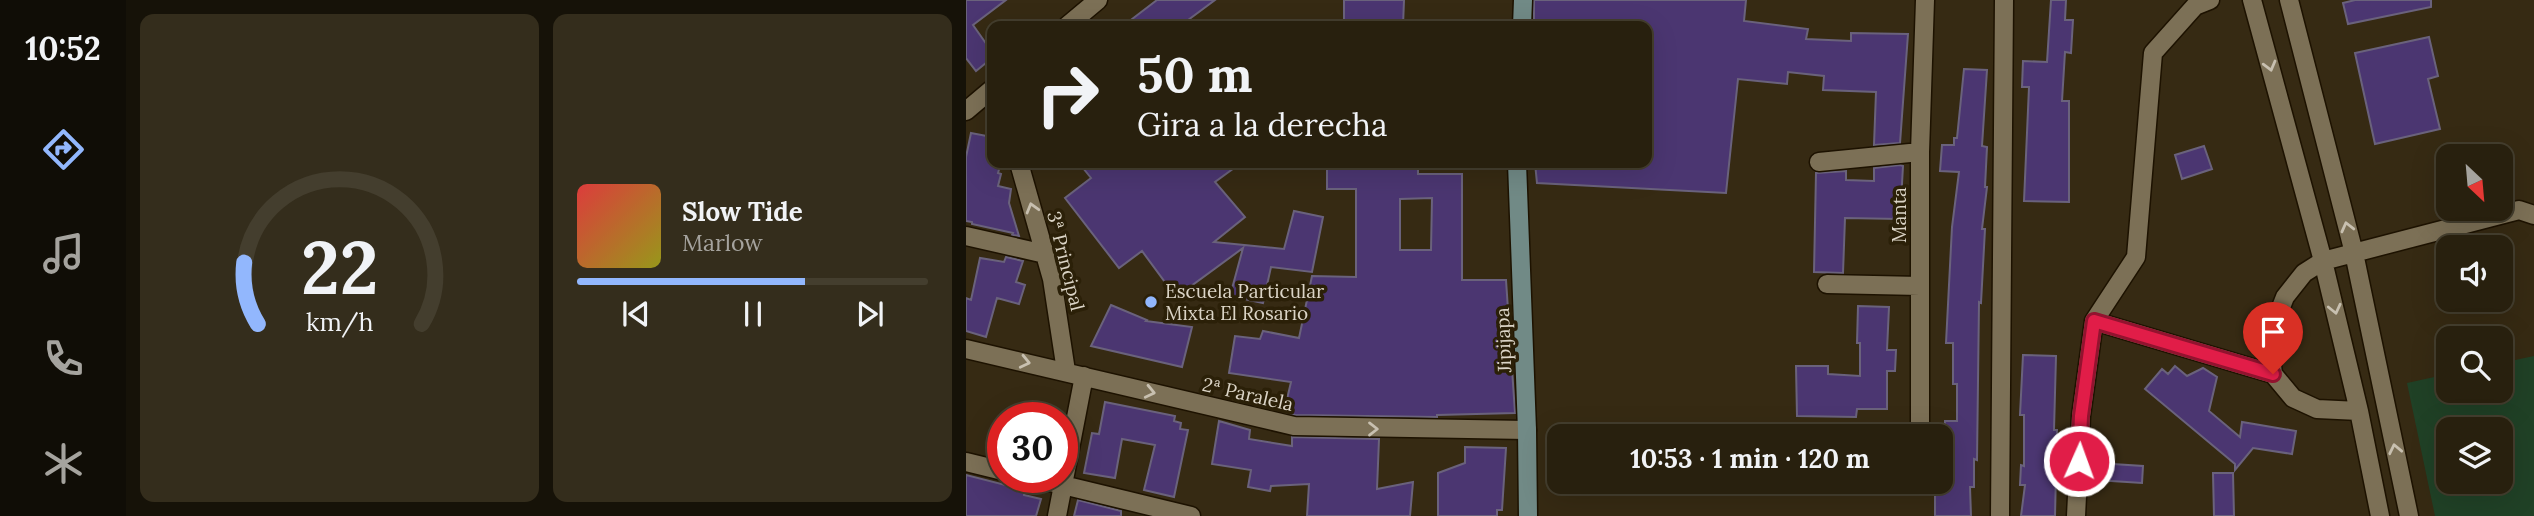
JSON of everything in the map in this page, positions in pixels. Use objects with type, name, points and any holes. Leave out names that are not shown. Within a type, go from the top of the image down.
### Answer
[{"type":"street","points":[[1073,21],[1098,0]]},
{"type":"street","points":[[1522,21],[1523,0]]},
{"type":"street","name":"Manta","points":[[1920,424],[1920,152],[1924,0]]},
{"type":"street","points":[[2000,516],[2004,0]]},
{"type":"street","points":[[2076,516],[2081,416],[2094,321],[2136,257],[2154,53],[2195,6],[2210,0]]},
{"type":"street","points":[[2252,0],[2323,261],[2359,411],[2379,516]]},
{"type":"street","points":[[2289,0],[2354,253],[2409,516]]},
{"type":"street","points":[[966,111],[987,93]]},
{"type":"street","points":[[1819,162],[1920,152]]},
{"type":"street","name":"3ª Principal","points":[[1019,168],[1045,254],[1075,374],[1072,402]]},
{"type":"street","name":"Jipijapa","points":[[1517,168],[1528,516]]},
{"type":"street","points":[[2359,411],[2316,409],[2293,398],[2273,374],[2269,338],[2285,297],[2304,273],[2323,261],[2519,210],[2534,215]]},
{"type":"street","points":[[966,236],[1045,254]]},
{"type":"street","points":[[1827,284],[1920,286]]},
{"type":"street","points":[[2094,321],[2273,374]]},
{"type":"street","name":"2ª Paralela","points":[[966,349],[1301,427],[1527,430]]},
{"type":"street","points":[[966,462],[987,467]]},
{"type":"street","points":[[1078,488],[1191,516]]},
{"type":"street","name":"3ª Principal","points":[[1058,516],[1063,493]]},
{"type":"green space","points":[[2534,356],[2534,516],[2435,516],[2407,383],[2436,377],[2436,403],[2513,403],[2513,360]]},
{"type":"building","points":[[966,0],[1006,0],[973,25],[987,45],[987,62],[976,71],[966,58]]},
{"type":"building","points":[[1157,0],[1215,0],[1187,21],[1130,21]]},
{"type":"building","points":[[1344,0],[1404,0],[1403,21],[1344,21]]},
{"type":"building","points":[[1534,0],[1746,0],[1744,21],[1808,29],[1806,39],[1851,41],[1851,33],[1908,34],[1900,143],[1874,145],[1876,92],[1823,90],[1824,76],[1788,72],[1787,84],[1738,79],[1726,193],[1537,183],[1536,168],[1652,168],[1652,21],[1534,21]]},
{"type":"building","points":[[2051,0],[2066,0],[2065,20],[2073,20],[2071,53],[2065,52],[2062,101],[2069,101],[2069,202],[2024,201],[2029,87],[2022,87],[2023,61],[2047,62]]},
{"type":"building","points":[[2355,0],[2431,0],[2431,7],[2348,24],[2343,3]]},
{"type":"building","points":[[2429,37],[2438,76],[2428,79],[2440,129],[2375,144],[2355,53]]},
{"type":"building","points":[[1964,69],[1987,70],[1982,146],[1987,147],[1987,187],[1982,229],[1985,229],[1981,303],[1979,302],[1977,460],[1974,459],[1974,487],[1970,487],[1971,516],[1935,516],[1935,494],[1953,494],[1953,424],[1945,424],[1945,421],[1957,421],[1957,384],[1953,384],[1953,343],[1946,343],[1952,227],[1959,172],[1940,171],[1942,145],[1954,145],[1954,138],[1957,138]]},
{"type":"building","points":[[971,133],[987,136],[987,168],[999,168],[998,186],[1011,189],[1009,203],[1019,236],[966,221],[966,157]]},
{"type":"building","points":[[2204,146],[2212,169],[2182,179],[2175,155]]},
{"type":"building","points":[[1903,166],[1900,219],[1845,218],[1843,273],[1814,272],[1816,173],[1846,171],[1846,180],[1874,181],[1874,168]]},
{"type":"building","points":[[1083,168],[1234,168],[1215,182],[1245,217],[1214,242],[1284,249],[1294,211],[1323,217],[1312,272],[1271,267],[1263,303],[1230,296],[1243,248],[1176,297],[1142,251],[1119,268],[1065,198],[1091,178]]},
{"type":"building","points":[[1327,168],[1418,168],[1418,174],[1462,174],[1462,280],[1506,280],[1515,413],[1437,417],[1295,415],[1284,412],[1291,382],[1229,373],[1235,336],[1260,339],[1263,331],[1299,338],[1312,276],[1356,277],[1356,189],[1327,189]],"holes":[[[1432,198],[1431,250],[1400,250],[1400,199]]]},
{"type":"building","points":[[1006,257],[1023,261],[1016,282],[1025,285],[1019,304],[997,298],[986,337],[966,331],[966,298],[971,300],[980,258],[1004,262]]},
{"type":"building","points":[[1111,305],[1146,321],[1192,327],[1182,367],[1091,346]]},
{"type":"building","points":[[1858,306],[1889,307],[1887,350],[1896,350],[1895,371],[1887,371],[1887,409],[1857,409],[1856,417],[1797,416],[1796,366],[1828,366],[1828,374],[1860,376]]},
{"type":"building","points":[[2023,355],[2056,356],[2055,516],[2021,516],[2025,485],[2020,485],[2021,465],[2024,466],[2024,415],[2020,415]]},
{"type":"building","points":[[2175,366],[2187,376],[2203,368],[2217,377],[2209,411],[2240,437],[2242,422],[2296,431],[2292,454],[2253,448],[2235,470],[2235,464],[2145,389],[2162,369],[2168,374]]},
{"type":"building","points":[[1105,402],[1175,416],[1174,421],[1181,423],[1180,429],[1188,430],[1174,497],[1144,490],[1155,445],[1122,439],[1115,478],[1084,473],[1092,433],[1099,434]]},
{"type":"building","points":[[1219,421],[1250,430],[1249,439],[1292,446],[1292,437],[1379,439],[1377,489],[1413,482],[1410,516],[1307,516],[1309,484],[1271,486],[1270,491],[1248,487],[1251,470],[1212,464]]},
{"type":"building","points":[[1465,447],[1506,448],[1502,510],[1497,510],[1497,516],[1438,516],[1438,473],[1465,463]]},
{"type":"building","points":[[2097,463],[2143,466],[2142,483],[2096,480]]},
{"type":"building","points":[[2213,473],[2233,473],[2234,516],[2214,516]]},
{"type":"building","points":[[966,475],[987,480],[987,493],[1024,493],[1041,499],[1036,516],[966,516]]},
{"type":"building","points":[[1078,500],[1121,511],[1121,516],[1074,516]]},
{"type":"place","name":"Escuela Particular Mixta El Rosario","points":[[1151,302]]},
{"type":"route","points":[[2079,461],[2081,416],[2094,321],[2273,374]]}]
